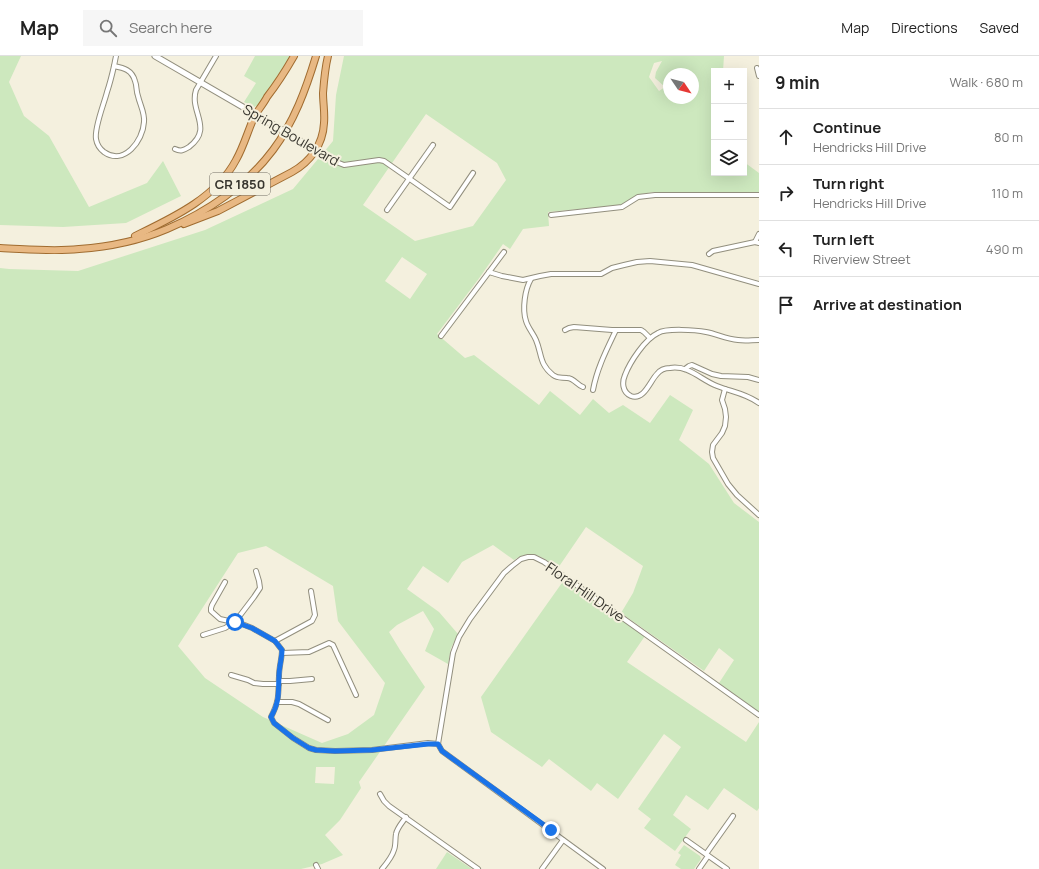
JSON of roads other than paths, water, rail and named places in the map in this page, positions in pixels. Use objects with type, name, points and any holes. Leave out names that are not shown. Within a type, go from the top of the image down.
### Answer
[{"type":"main road","points":[[122,243],[192,205],[222,181],[236,161],[256,115],[294,56]]},
{"type":"main road","name":"CR 1850","points":[[0,248],[77,250],[122,243],[168,229],[202,211],[221,199],[249,176],[274,150],[293,116],[305,89],[316,56]]},
{"type":"main road","points":[[168,229],[218,211],[292,172],[307,162],[316,150],[322,135],[324,124],[324,74],[328,56]]},
{"type":"street","points":[[114,66],[126,69],[136,81],[137,95],[145,121],[140,139],[127,153],[119,156],[112,156],[105,153],[98,145],[96,140],[96,134],[116,56]]},
{"type":"street","name":"Spring Boulevard","points":[[155,56],[339,163],[344,165],[379,160],[384,161],[450,207],[473,173]]},
{"type":"street","points":[[175,149],[178,151],[183,151],[196,142],[201,133],[195,95],[216,56]]},
{"type":"street","points":[[757,68],[759,76]]},
{"type":"street","points":[[387,210],[433,145]]},
{"type":"street","points":[[550,215],[622,207],[638,197],[655,195],[759,195]]},
{"type":"street","points":[[709,254],[713,251],[757,242],[759,234]]},
{"type":"street","points":[[441,336],[504,252]]},
{"type":"street","points":[[489,272],[523,280],[551,274],[601,274],[612,268],[637,262],[650,261],[692,265],[759,284]]},
{"type":"street","points":[[531,279],[525,293],[524,314],[525,320],[536,339],[542,361],[553,375],[560,378],[570,378],[583,387]]},
{"type":"street","points":[[565,330],[574,327],[616,330],[632,329],[641,330],[650,338]]},
{"type":"street","points":[[593,390],[599,369],[616,330]]},
{"type":"street","points":[[759,340],[731,340],[704,332],[668,330],[657,333],[650,338],[628,367],[623,384],[624,388],[630,395],[633,396],[640,394],[646,390],[657,373],[665,369],[675,367],[691,371],[716,386],[745,395],[759,403]]},
{"type":"street","points":[[685,369],[692,365],[712,374],[721,376],[748,377],[759,380]]},
{"type":"street","points":[[725,389],[722,400],[726,417],[725,426],[722,433],[713,445],[713,458],[728,484],[737,495],[759,515]]},
{"type":"street","name":"Floral Hill Drive","points":[[438,744],[453,652],[459,637],[470,619],[504,573],[517,562],[528,557],[544,562],[759,715]]},
{"type":"street","points":[[203,636],[225,628],[235,622],[260,588],[256,571]]},
{"type":"street","points":[[225,582],[212,605],[211,611],[220,619],[252,628],[275,641],[282,650],[279,675],[279,693],[276,707],[271,717],[274,723],[293,738],[309,748],[335,751],[372,750],[438,744],[442,751],[603,869]]},
{"type":"street","points":[[275,641],[312,621],[316,615],[312,591]]},
{"type":"street","points":[[282,653],[309,652],[331,643],[356,695]]},
{"type":"street","points":[[231,675],[254,683],[263,684],[312,679]]},
{"type":"street","points":[[277,702],[292,702],[299,704],[328,720]]},
{"type":"street","points":[[380,794],[387,804],[478,869]]},
{"type":"street","points":[[699,869],[734,816]]},
{"type":"street","points":[[382,869],[394,851],[398,828],[406,817]]},
{"type":"street","points":[[542,869],[563,840]]},
{"type":"street","points":[[686,840],[727,869]]}]
